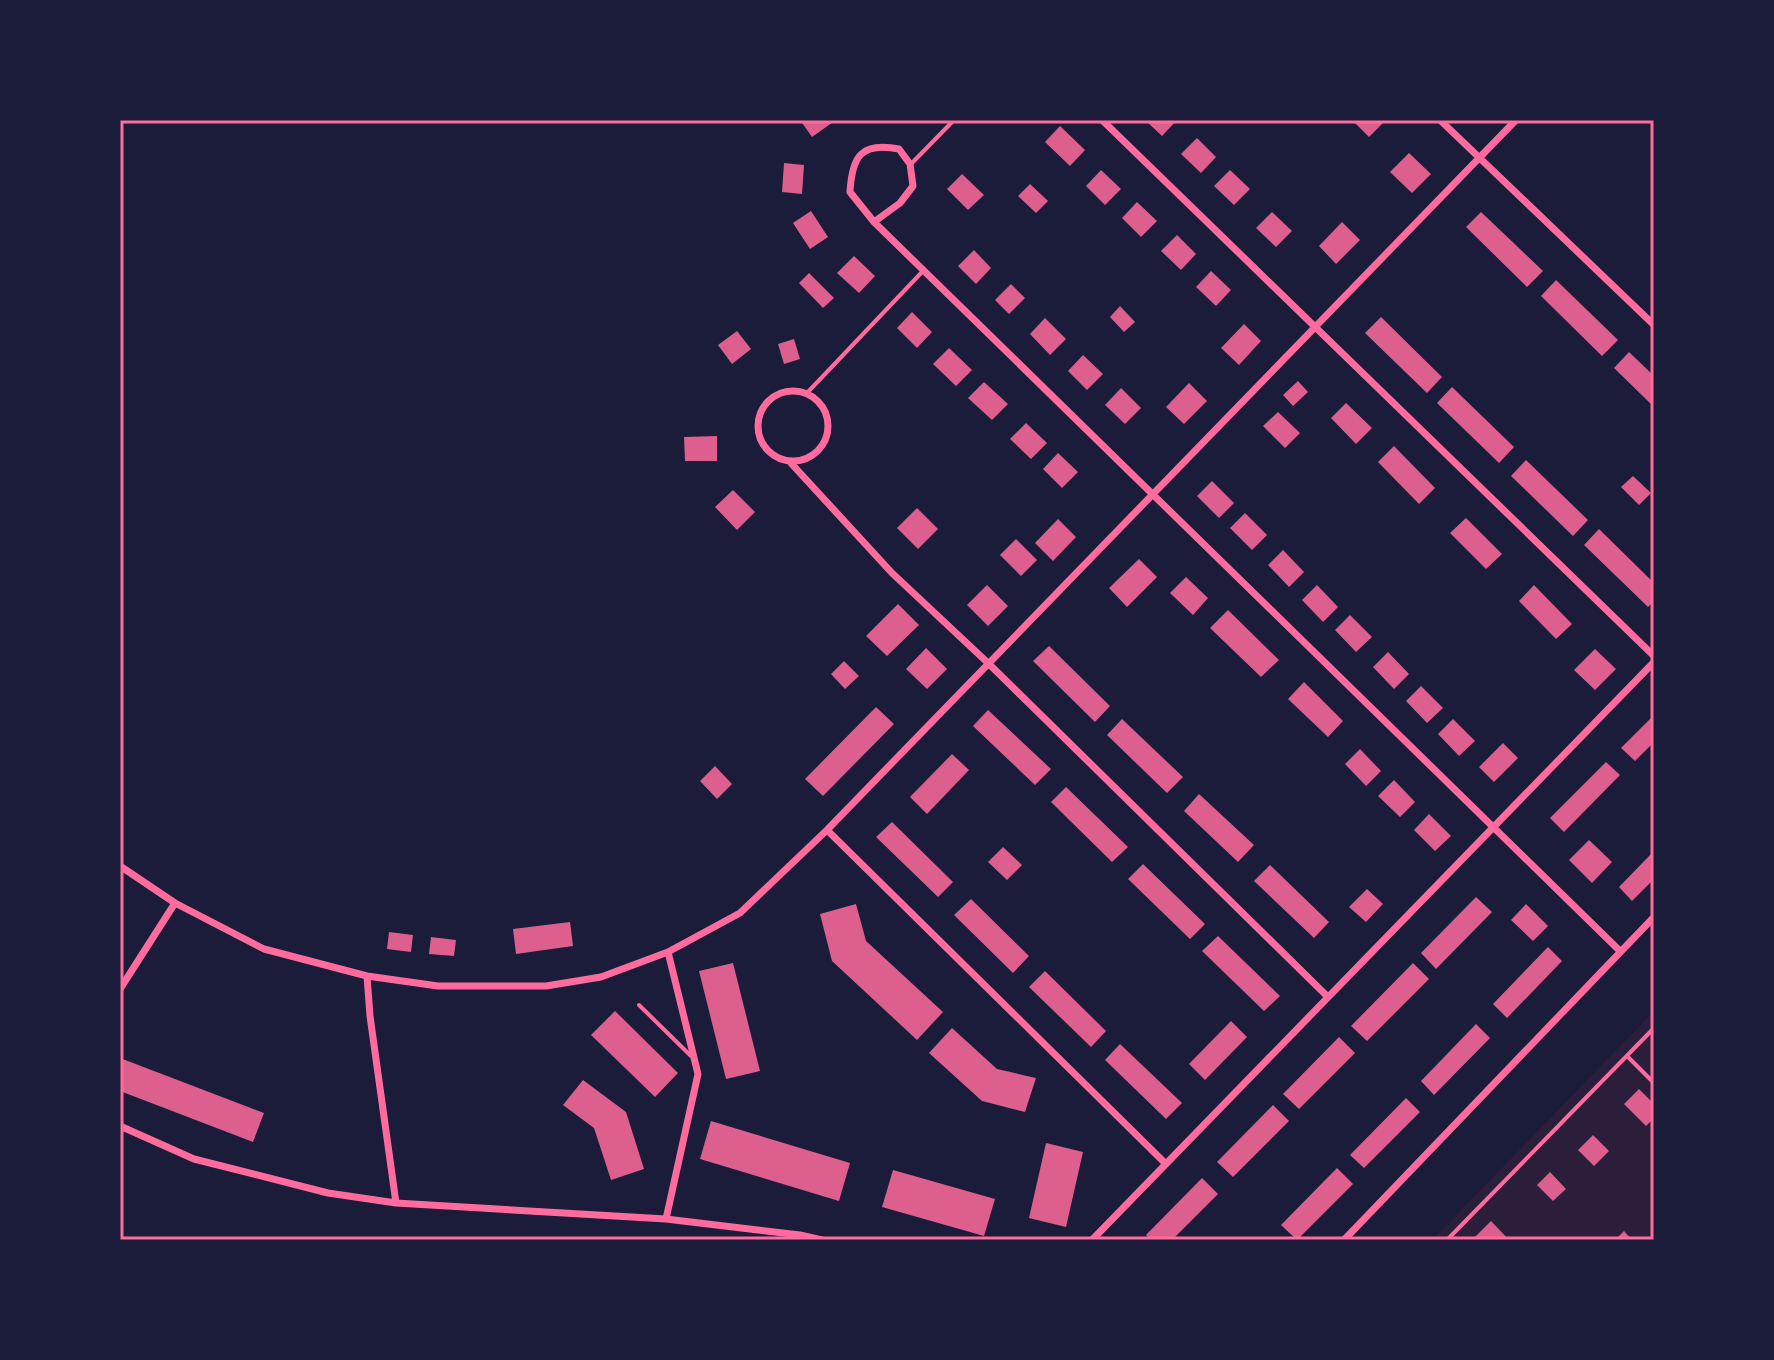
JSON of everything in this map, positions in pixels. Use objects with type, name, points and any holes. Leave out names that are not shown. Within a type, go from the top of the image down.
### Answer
[{"type":"street","points":[[1102,120],[1654,656]]},
{"type":"street","points":[[1440,120],[1654,325]]},
{"type":"street","points":[[120,866],[175,903],[264,949],[367,976],[438,986],[546,986],[601,977],[668,952],[740,913],[827,830],[1516,120]]},
{"type":"street","points":[[874,222],[900,203],[913,186],[910,164],[899,149],[879,146],[864,151],[851,167],[850,192],[874,222],[1620,951]]},
{"type":"street","points":[[789,461],[809,458],[824,444],[828,435],[827,415],[816,398],[797,391],[778,394],[763,408],[759,417],[758,427],[764,446],[771,454],[789,461],[892,573],[988,663],[1328,997]]},
{"type":"street","points":[[1092,1240],[1654,662]]},
{"type":"street","points":[[827,830],[1165,1163]]},
{"type":"street","points":[[120,989],[175,903]]},
{"type":"street","points":[[1344,1240],[1654,917]]},
{"type":"street","points":[[666,1219],[698,1074],[668,952]]},
{"type":"street","points":[[367,976],[396,1203]]},
{"type":"street","points":[[120,1126],[194,1159],[328,1193],[396,1203],[666,1219],[822,1240]]},
{"type":"lane","points":[[910,164],[954,120]]},
{"type":"lane","points":[[807,393],[922,272]]},
{"type":"lane","points":[[639,1005],[696,1060]]},
{"type":"lane","points":[[1447,1240],[1654,1028]]},
{"type":"lane","points":[[1627,1056],[1654,1083]]},
{"type":"shaded area","points":[[1654,1011],[1654,1240],[1432,1240]]},
{"type":"building","points":[[800,120],[836,120],[812,137]]},
{"type":"building","points":[[1145,120],[1177,120],[1162,136]]},
{"type":"building","points":[[1352,120],[1386,120],[1369,137]]},
{"type":"building","points":[[1060,126],[1085,150],[1070,166],[1045,142]]},
{"type":"building","points":[[1197,138],[1216,157],[1201,173],[1181,154]]},
{"type":"building","points":[[1409,153],[1431,174],[1412,193],[1390,172]]},
{"type":"building","points":[[784,163],[804,165],[802,194],[782,192]]},
{"type":"building","points":[[1101,170],[1121,189],[1105,205],[1086,186]]},
{"type":"building","points":[[1230,170],[1250,189],[1234,205],[1214,186]]},
{"type":"building","points":[[962,174],[984,195],[968,210],[947,189]]},
{"type":"building","points":[[1030,184],[1048,201],[1036,213],[1018,196]]},
{"type":"building","points":[[1137,202],[1157,221],[1141,237],[1122,218]]},
{"type":"building","points":[[811,211],[828,237],[810,249],[793,223]]},
{"type":"building","points":[[1272,212],[1292,231],[1276,247],[1256,228]]},
{"type":"building","points":[[1481,212],[1543,271],[1527,287],[1466,227]]},
{"type":"building","points":[[1342,222],[1360,240],[1336,264],[1319,246]]},
{"type":"building","points":[[1177,235],[1196,254],[1181,270],[1161,251]]},
{"type":"building","points":[[974,250],[991,268],[976,284],[958,266]]},
{"type":"building","points":[[854,256],[875,276],[859,293],[837,273]]},
{"type":"building","points":[[1211,271],[1231,290],[1216,306],[1196,287]]},
{"type":"building","points":[[809,273],[834,298],[823,308],[799,283]]},
{"type":"building","points":[[1556,280],[1618,340],[1602,356],[1541,296]]},
{"type":"building","points":[[1011,284],[1025,298],[1009,314],[995,300]]},
{"type":"building","points":[[1120,306],[1135,322],[1124,332],[1110,317]]},
{"type":"building","points":[[912,312],[932,332],[917,348],[897,328]]},
{"type":"building","points":[[1381,317],[1442,377],[1427,393],[1365,333]]},
{"type":"building","points":[[1045,318],[1066,339],[1050,355],[1030,334]]},
{"type":"building","points":[[1244,324],[1261,341],[1239,365],[1221,348]]},
{"type":"building","points":[[737,331],[751,349],[732,364],[718,345]]},
{"type":"building","points":[[794,339],[800,359],[784,364],[778,344]]},
{"type":"building","points":[[949,348],[972,370],[956,386],[933,364]]},
{"type":"building","points":[[1629,352],[1654,376],[1654,407],[1614,368]]},
{"type":"building","points":[[1083,355],[1103,374],[1087,390],[1068,371]]},
{"type":"building","points":[[1298,381],[1308,392],[1293,406],[1283,395]]},
{"type":"building","points":[[984,382],[1008,404],[992,420],[968,398]]},
{"type":"building","points":[[1189,383],[1207,401],[1184,424],[1166,407]]},
{"type":"building","points":[[1452,387],[1514,447],[1499,463],[1437,403]]},
{"type":"building","points":[[1121,388],[1141,408],[1125,424],[1105,405]]},
{"type":"building","points":[[1346,403],[1372,428],[1356,444],[1331,418]]},
{"type":"building","points":[[1278,412],[1300,433],[1285,448],[1263,426]]},
{"type":"building","points":[[1026,423],[1047,443],[1031,459],[1010,439]]},
{"type":"building","points":[[717,436],[717,461],[685,461],[684,437]]},
{"type":"building","points":[[1394,446],[1435,488],[1419,504],[1378,462]]},
{"type":"building","points":[[1058,453],[1078,472],[1062,488],[1043,469]]},
{"type":"building","points":[[1526,460],[1588,520],[1573,536],[1511,476]]},
{"type":"building","points":[[1633,476],[1651,493],[1639,505],[1621,487]]},
{"type":"building","points":[[1212,481],[1234,503],[1219,518],[1197,496]]},
{"type":"building","points":[[733,490],[755,512],[737,530],[715,507]]},
{"type":"building","points":[[917,508],[938,529],[918,549],[897,528]]},
{"type":"building","points":[[1245,513],[1267,535],[1252,550],[1230,528]]},
{"type":"building","points":[[1466,518],[1502,554],[1486,569],[1450,533]]},
{"type":"building","points":[[1058,519],[1076,537],[1053,561],[1035,543]]},
{"type":"building","points":[[1599,529],[1654,583],[1654,601],[1648,607],[1584,545]]},
{"type":"building","points":[[1016,539],[1037,560],[1021,576],[1000,555]]},
{"type":"building","points":[[1283,550],[1304,572],[1289,587],[1268,565]]},
{"type":"building","points":[[1139,559],[1157,577],[1127,607],[1109,588]]},
{"type":"building","points":[[1186,577],[1208,598],[1193,615],[1170,593]]},
{"type":"building","points":[[987,585],[1008,606],[988,626],[967,605]]},
{"type":"building","points":[[1317,585],[1338,607],[1323,622],[1302,600]]},
{"type":"building","points":[[1534,585],[1572,624],[1556,639],[1519,601]]},
{"type":"building","points":[[898,604],[919,625],[887,656],[866,636]]},
{"type":"building","points":[[1228,610],[1279,660],[1261,677],[1210,628]]},
{"type":"building","points":[[1350,615],[1372,637],[1356,652],[1335,630]]},
{"type":"building","points":[[1049,646],[1110,706],[1095,722],[1033,661]]},
{"type":"building","points":[[926,648],[947,669],[927,689],[906,669]]},
{"type":"building","points":[[1595,649],[1616,669],[1595,690],[1574,670]]},
{"type":"building","points":[[1388,652],[1409,674],[1394,689],[1373,667]]},
{"type":"building","points":[[844,661],[859,676],[845,689],[831,674]]},
{"type":"building","points":[[1304,682],[1343,721],[1328,737],[1288,699]]},
{"type":"building","points":[[1421,686],[1443,708],[1427,723],[1406,701]]},
{"type":"building","points":[[876,707],[894,724],[823,796],[805,779]]},
{"type":"building","points":[[988,710],[1051,769],[1035,785],[973,726]]},
{"type":"building","points":[[1654,715],[1654,742],[1635,761],[1621,748]]},
{"type":"building","points":[[1122,719],[1183,777],[1167,793],[1107,735]]},
{"type":"building","points":[[1453,719],[1475,741],[1459,756],[1438,734]]},
{"type":"building","points":[[1503,743],[1518,758],[1494,782],[1479,767]]},
{"type":"building","points":[[1360,749],[1381,771],[1366,786],[1345,764]]},
{"type":"building","points":[[952,754],[969,770],[927,814],[910,797]]},
{"type":"building","points":[[1606,762],[1620,775],[1564,832],[1550,818]]},
{"type":"building","points":[[715,766],[732,784],[717,799],[700,781]]},
{"type":"building","points":[[1394,780],[1415,802],[1400,817],[1378,796]]},
{"type":"building","points":[[1066,787],[1128,847],[1112,862],[1051,802]]},
{"type":"building","points":[[1199,794],[1254,845],[1238,862],[1184,811]]},
{"type":"building","points":[[1429,814],[1451,836],[1435,851],[1414,830]]},
{"type":"building","points":[[892,822],[953,882],[938,897],[876,837]]},
{"type":"building","points":[[1589,840],[1612,862],[1592,883],[1569,860]]},
{"type":"building","points":[[1003,847],[1022,865],[1007,880],[988,862]]},
{"type":"building","points":[[1654,851],[1654,879],[1632,901],[1619,887]]},
{"type":"building","points":[[1143,864],[1205,924],[1190,939],[1128,879]]},
{"type":"building","points":[[1270,865],[1329,922],[1314,938],[1254,881]]},
{"type":"building","points":[[1367,889],[1383,904],[1366,922],[1349,907]]},
{"type":"building","points":[[1476,897],[1492,912],[1436,969],[1421,953]]},
{"type":"building","points":[[971,899],[1029,956],[1013,973],[954,915]]},
{"type":"building","points":[[856,904],[866,941],[943,1012],[917,1040],[832,961],[820,914]]},
{"type":"building","points":[[1526,904],[1548,926],[1533,941],[1511,920]]},
{"type":"building","points":[[570,922],[573,946],[516,954],[513,929]]},
{"type":"building","points":[[389,932],[413,935],[411,952],[387,949]]},
{"type":"building","points":[[1218,936],[1280,996],[1264,1011],[1202,951]]},
{"type":"building","points":[[431,937],[456,940],[454,956],[429,954]]},
{"type":"building","points":[[1548,947],[1562,961],[1507,1018],[1493,1004]]},
{"type":"building","points":[[733,963],[760,1071],[726,1079],[699,971]]},
{"type":"building","points":[[1413,963],[1429,979],[1367,1041],[1351,1026]]},
{"type":"building","points":[[1045,971],[1106,1031],[1091,1047],[1029,987]]},
{"type":"building","points":[[615,1011],[678,1073],[655,1097],[591,1035]]},
{"type":"building","points":[[1231,1021],[1247,1037],[1205,1080],[1189,1064]]},
{"type":"building","points":[[1476,1024],[1490,1038],[1434,1095],[1421,1081]]},
{"type":"building","points":[[952,1028],[997,1069],[1036,1078],[1025,1112],[982,1101],[929,1053]]},
{"type":"building","points":[[1339,1037],[1355,1053],[1299,1109],[1283,1094]]},
{"type":"building","points":[[1120,1044],[1182,1103],[1166,1119],[1105,1060]]},
{"type":"building","points":[[120,1058],[264,1113],[253,1142],[120,1091]]},
{"type":"building","points":[[583,1080],[626,1112],[644,1169],[611,1180],[594,1128],[563,1105]]},
{"type":"building","points":[[1639,1089],[1654,1104],[1654,1118],[1646,1126],[1624,1104]]},
{"type":"building","points":[[1406,1098],[1420,1112],[1364,1168],[1350,1155]]},
{"type":"building","points":[[1273,1105],[1289,1121],[1233,1177],[1217,1162]]},
{"type":"building","points":[[711,1121],[850,1163],[839,1201],[700,1159]]},
{"type":"building","points":[[1593,1135],[1609,1151],[1594,1166],[1578,1150]]},
{"type":"building","points":[[1046,1143],[1083,1152],[1066,1227],[1029,1218]]},
{"type":"building","points":[[1337,1168],[1353,1184],[1297,1240],[1281,1225]]},
{"type":"building","points":[[893,1170],[995,1199],[984,1236],[882,1207]]},
{"type":"building","points":[[1550,1172],[1566,1189],[1553,1201],[1537,1185]]},
{"type":"building","points":[[1202,1178],[1218,1194],[1172,1240],[1151,1240],[1146,1235]]},
{"type":"building","points":[[1491,1221],[1509,1240],[1472,1240]]},
{"type":"building","points":[[1624,1231],[1632,1240],[1615,1240]]}]
